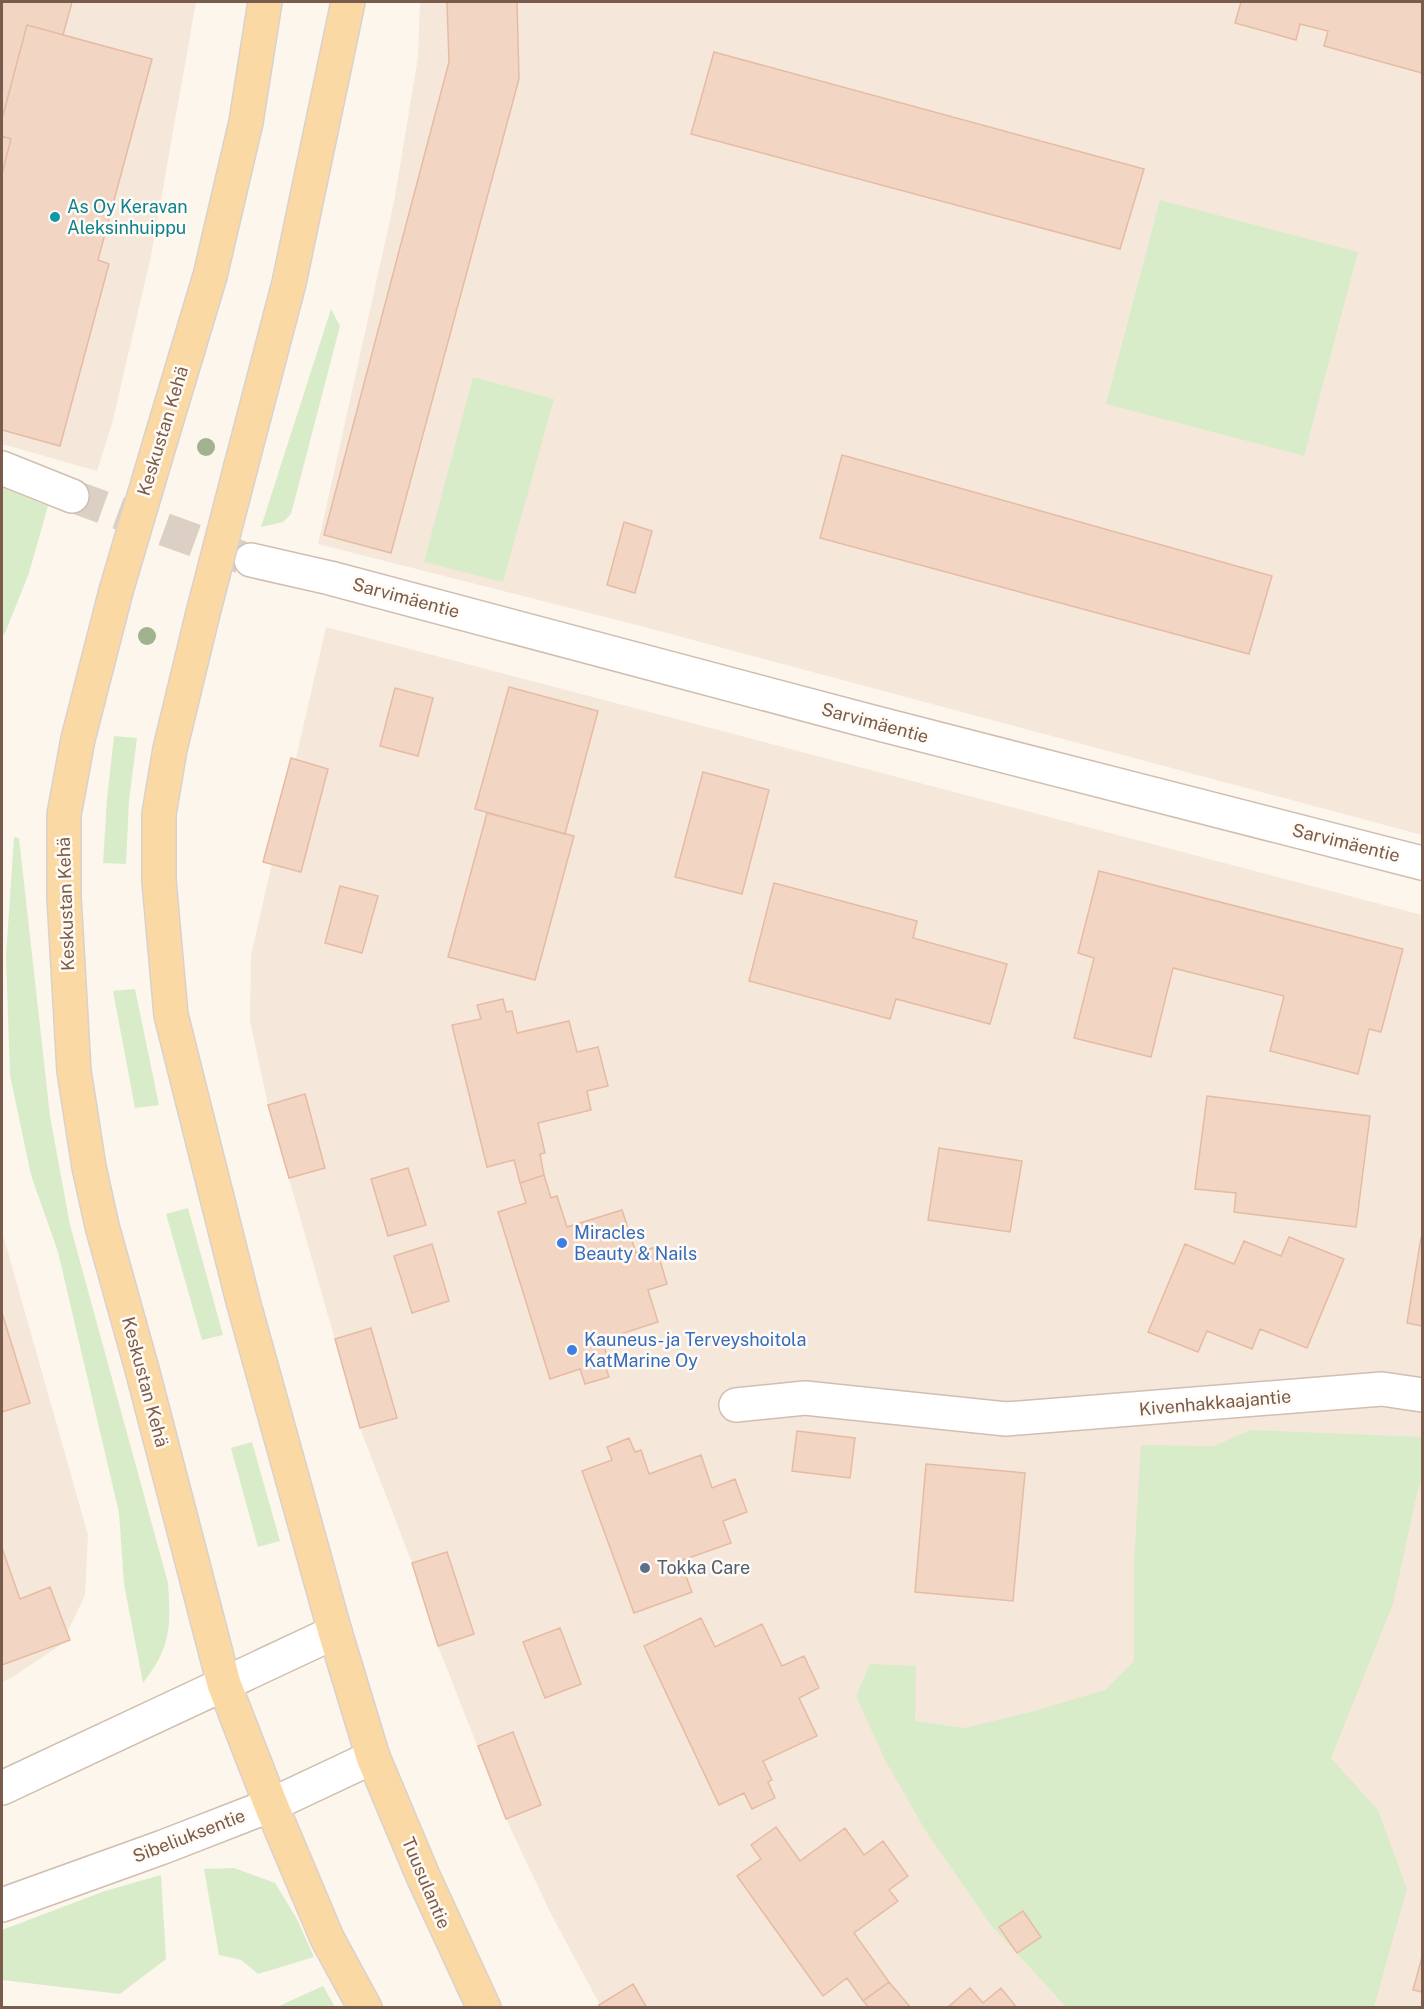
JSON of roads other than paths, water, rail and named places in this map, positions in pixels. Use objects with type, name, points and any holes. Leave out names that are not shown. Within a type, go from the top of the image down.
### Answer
[{"type":"main road","name":"Keskustan Kehä","points":[[265,2],[246,122],[218,243],[116,591],[78,739],[64,815],[64,897],[74,1071],[89,1167],[102,1226],[224,1684],[271,1805]]},
{"type":"main road","points":[[348,2],[289,283],[170,749],[159,814],[159,881],[171,1015],[243,1301],[335,1632],[373,1756]]},
{"type":"main road","name":"Tuusulantie","points":[[373,1756],[423,1876],[484,2007]]},
{"type":"main road","points":[[271,1805],[327,1938],[364,2007]]},
{"type":"street","points":[[2,468],[72,496]]},
{"type":"street","name":"Sarvimäentie","points":[[251,560],[330,578],[872,722],[1422,863]]},
{"type":"street","name":"Kivenhakkaajantie","points":[[736,1405],[804,1398],[1006,1419],[1382,1389],[1422,1395]]},
{"type":"street","points":[[2,1788],[335,1632]]},
{"type":"street","name":"Sibeliuksentie","points":[[2,1905],[271,1805],[373,1756]]},
{"type":"tunnel","points":[[72,496],[246,559]]},
{"type":"place","name":"As Oy Keravan Aleksinhuippu","points":[[55,217]]},
{"type":"place","name":"Miracles Beauty & Nails","points":[[562,1243]]},
{"type":"place","name":"Kauneus- ja Terveyshoitola KatMarine Oy","points":[[572,1350]]},
{"type":"place","name":"Tokka Care","points":[[645,1568]]}]
